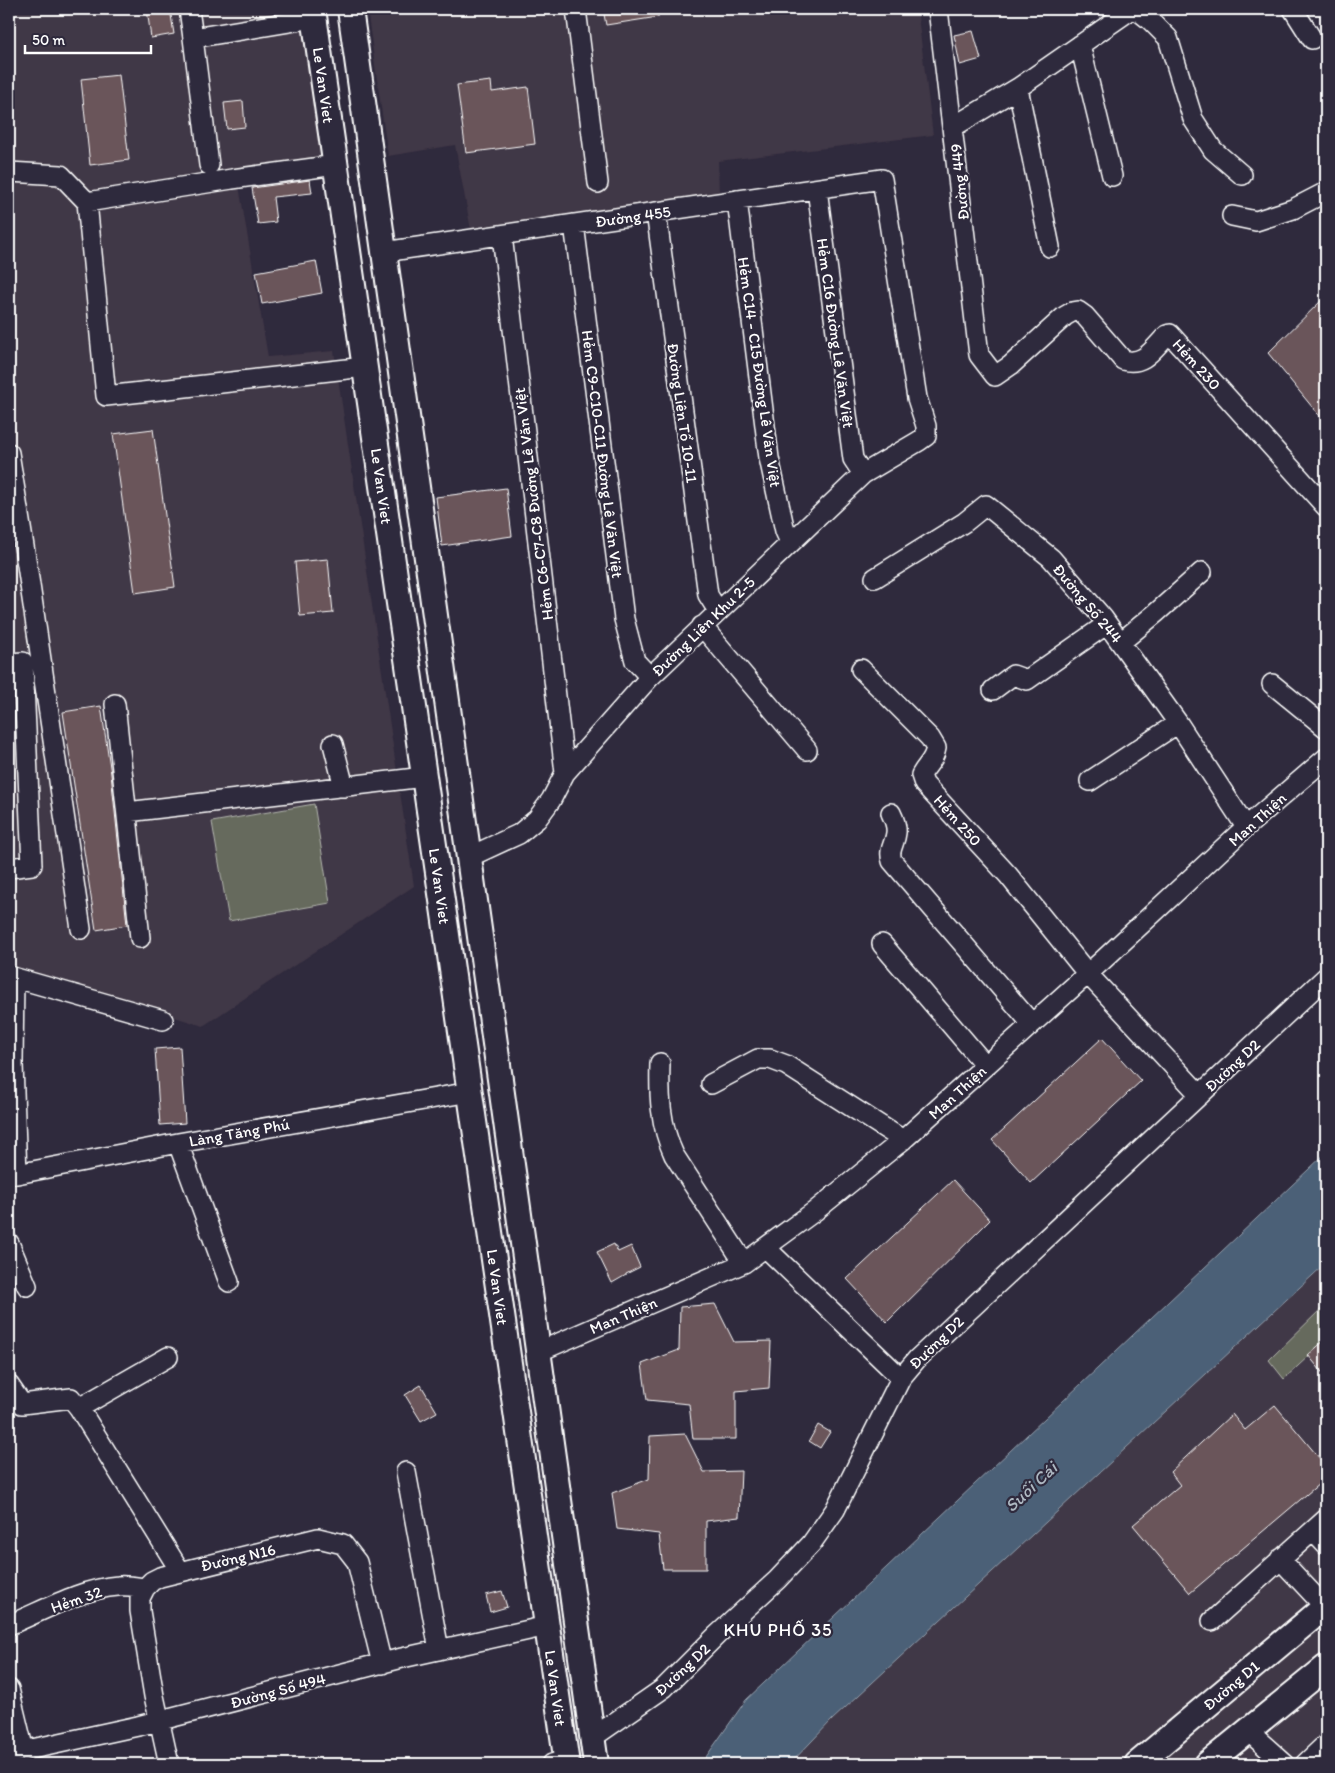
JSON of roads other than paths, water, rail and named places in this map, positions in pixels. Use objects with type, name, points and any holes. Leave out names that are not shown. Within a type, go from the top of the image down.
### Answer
[{"type":"main road","name":"Le Van Viet","points":[[350,9],[596,1764]]},
{"type":"main road","name":"Le Van Viet","points":[[314,13],[547,1626],[562,1763]]},
{"type":"main road","points":[[349,257],[384,252]]},
{"type":"main road","points":[[470,1092],[501,1087]]},
{"type":"main road","points":[[509,1360],[538,1352]]},
{"type":"main road","name":"Đường D1","points":[[1138,1762],[1325,1606]]},
{"type":"main road","points":[[1207,1764],[1326,1667]]},
{"type":"main road","points":[[562,1763],[592,1738]]},
{"type":"street","points":[[189,9],[209,165]]},
{"type":"street","points":[[576,9],[598,184]]},
{"type":"street","name":"Đường 449","points":[[938,9],[979,356],[995,376],[1010,365]]},
{"type":"street","points":[[953,128],[1018,88],[1132,9]]},
{"type":"street","points":[[1136,9],[1168,38],[1193,119],[1213,150],[1242,175]]},
{"type":"street","points":[[1293,9],[1312,39]]},
{"type":"street","points":[[193,38],[275,17],[314,13]]},
{"type":"street","points":[[1080,45],[1112,176]]},
{"type":"street","points":[[1018,88],[1050,247]]},
{"type":"street","points":[[87,202],[336,164]]},
{"type":"street","points":[[9,172],[61,174],[87,202],[106,396],[365,367]]},
{"type":"street","name":"Đường 455","points":[[384,252],[882,179],[917,398]]},
{"type":"street","name":"Hẻm C16 Đường Lê Văn Việt","points":[[817,189],[853,459],[863,474]]},
{"type":"street","points":[[1232,216],[1256,221],[1292,209],[1326,192]]},
{"type":"street","name":"Hẻm C14 - C15 Đường Lê Văn Việt","points":[[737,200],[769,458],[790,542]]},
{"type":"street","name":"Đường Liên Tổ 10-11","points":[[656,212],[708,595],[718,611]]},
{"type":"street","name":"Hẻm C9-C10-C11 Đường Lê Văn Việt","points":[[574,224],[624,619],[635,661],[650,677]]},
{"type":"street","name":"Hẻm C6-C7-C8 Đường Lê Văn Việt","points":[[502,235],[565,773]]},
{"type":"street","name":"Hẻm 230","points":[[1010,365],[1065,316],[1078,310],[1123,360],[1131,362],[1142,360],[1167,335],[1173,336],[1326,507]]},
{"type":"street","name":"Đường Liên Khu 2-5","points":[[469,856],[519,834],[537,819],[551,800],[565,773],[650,677],[863,474],[926,436],[926,426],[917,398]]},
{"type":"street","points":[[9,453],[29,575],[81,929]]},
{"type":"street","name":"Đường Số 244","points":[[875,578],[965,522],[986,505],[1051,558],[1107,624],[1178,723],[1246,828]]},
{"type":"street","points":[[1121,642],[1202,572]]},
{"type":"street","points":[[993,690],[1013,675],[1027,680],[1107,624]]},
{"type":"street","points":[[702,626],[806,750]]},
{"type":"street","points":[[9,663],[23,662],[32,865],[9,868]]},
{"type":"street","name":"Hẻm 250","points":[[861,669],[930,738],[936,748],[934,759],[921,775],[924,784],[1008,875],[1087,973]]},
{"type":"street","points":[[1272,684],[1326,728]]},
{"type":"street","points":[[115,704],[140,938]]},
{"type":"street","points":[[1090,781],[1178,723]]},
{"type":"street","points":[[333,744],[344,787]]},
{"type":"street","name":"Man Thiện","points":[[538,1352],[744,1263],[766,1248],[903,1140],[1246,828],[1326,758]]},
{"type":"street","points":[[127,812],[424,777]]},
{"type":"street","points":[[891,813],[896,828],[896,835],[890,848],[892,861],[1032,1024]]},
{"type":"street","points":[[882,944],[986,1066]]},
{"type":"street","points":[[1087,973],[1200,1094]]},
{"type":"street","points":[[13,1174],[11,977],[162,1020]]},
{"type":"street","name":"Đường D2","points":[[592,1738],[664,1688],[717,1635],[777,1580],[811,1544],[835,1510],[901,1378],[917,1359],[1326,977]]},
{"type":"street","points":[[711,1084],[758,1059],[770,1059],[786,1065],[903,1140]]},
{"type":"street","points":[[660,1063],[660,1108],[666,1138],[674,1155],[744,1263]]},
{"type":"street","name":"Làng Tăng Phú","points":[[13,1174],[470,1092]]},
{"type":"street","points":[[178,1143],[229,1282]]},
{"type":"street","points":[[9,1243],[27,1286]]},
{"type":"street","points":[[766,1248],[901,1378]]},
{"type":"street","points":[[79,1408],[168,1357]]},
{"type":"street","points":[[9,1385],[22,1404],[71,1398],[180,1571]]},
{"type":"street","points":[[406,1472],[439,1650]]},
{"type":"street","points":[[1212,1621],[1320,1525],[1326,1545]]},
{"type":"street","name":"Đường N16","points":[[145,1588],[152,1581],[180,1571],[318,1538],[343,1544],[357,1562],[382,1664]]},
{"type":"street","points":[[1280,1559],[1325,1606]]},
{"type":"street","name":"Hẻm 32","points":[[9,1625],[97,1590],[119,1586],[145,1588]]},
{"type":"street","points":[[145,1588],[140,1598],[140,1611],[154,1696],[170,1764]]},
{"type":"street","name":"Đường Số 494","points":[[16,1752],[159,1721],[439,1650],[547,1626]]},
{"type":"street","points":[[9,1689],[16,1752]]},
{"type":"street","points":[[1248,1732],[1285,1764]]},
{"type":"street","points":[[1305,1764],[1326,1744]]},
{"type":"water","name":"Suối Cái","points":[[1326,1153],[1326,1263],[832,1720],[790,1764],[701,1764],[746,1700]]},
{"type":"district","name":"KHU PHỐ 35","points":[[778,1630]]}]
